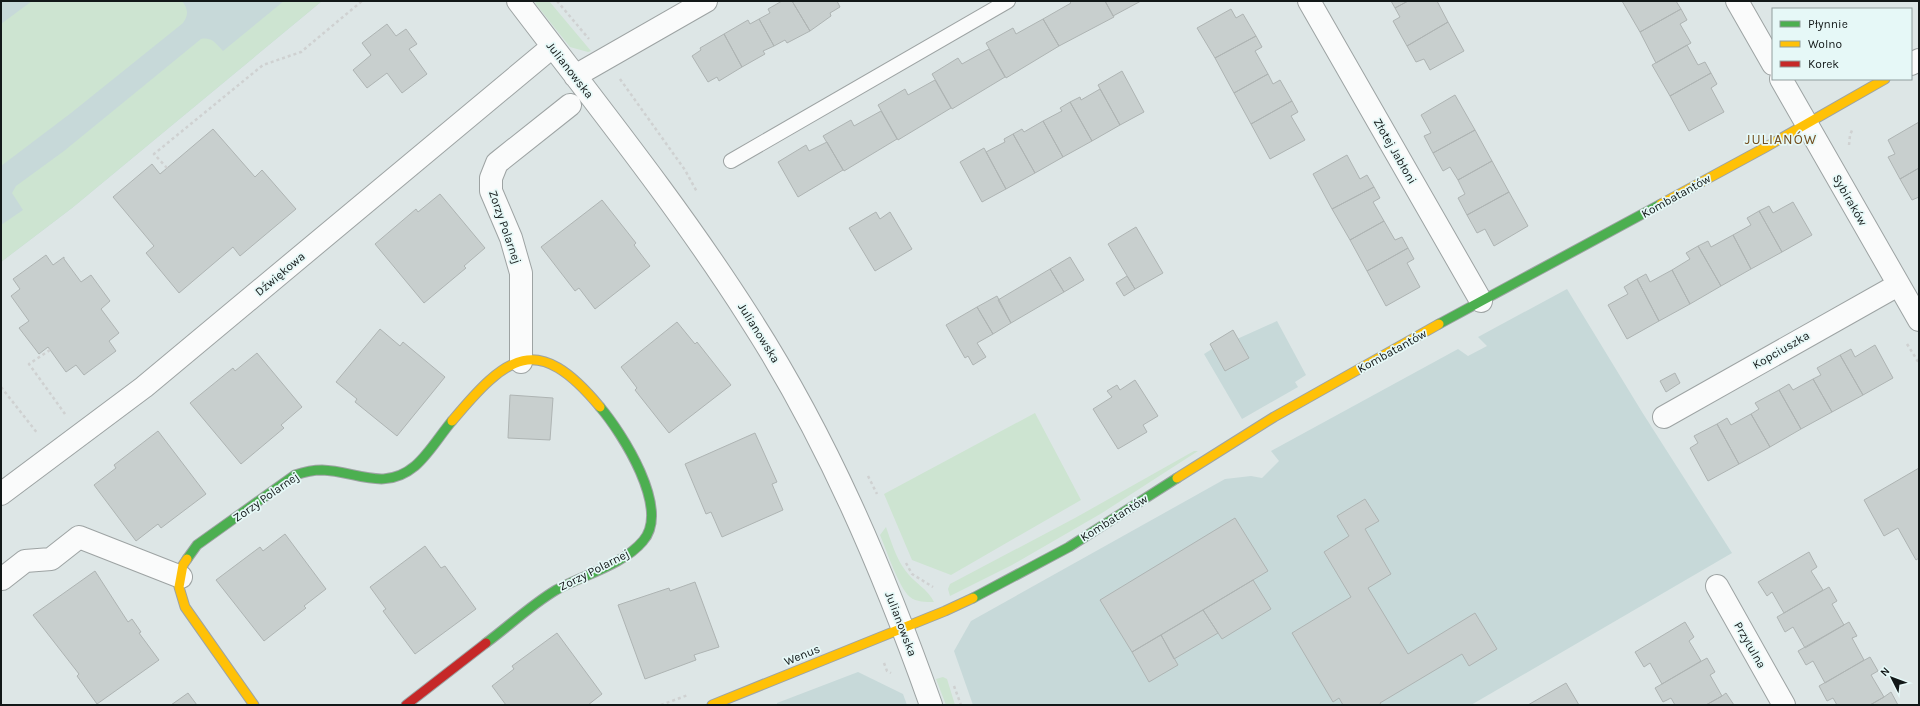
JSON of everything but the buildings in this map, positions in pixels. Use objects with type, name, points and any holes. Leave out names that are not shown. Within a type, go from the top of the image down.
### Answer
[{"type":"street","name":"Julianowska","points":[[518,1],[696,236],[750,318],[783,374],[831,461],[860,524],[886,584],[931,705]]},
{"type":"street","points":[[575,76],[706,1]]},
{"type":"street","name":"Złotej Jabłoni","points":[[1308,1],[1481,301]]},
{"type":"street","points":[[1737,1],[1772,62]]},
{"type":"street","name":"Dźwiękowa","points":[[1,494],[144,387],[552,47]]},
{"type":"street","name":"Sybiraków","points":[[1782,80],[1919,320]]},
{"type":"street","name":"Kombatantów","points":[[902,628],[993,588],[1069,546],[1274,417],[1481,301],[1883,80]]},
{"type":"street","name":"Zorzy Polarnej","points":[[521,362],[521,273],[511,238],[490,191],[491,178],[497,163],[570,105]]},
{"type":"street","name":"Kopciuszka","points":[[1664,417],[1898,285]]},
{"type":"street","name":"Zorzy Polarnej","points":[[254,705],[185,607],[179,587],[183,565],[197,545],[306,470],[335,471],[378,479],[392,478],[405,473],[417,464],[488,380],[509,364],[533,360],[551,363],[565,371],[593,398],[612,423],[632,456],[650,500],[652,522],[649,534],[641,545],[628,554],[555,590],[406,705]]},
{"type":"street","points":[[2,579],[25,561],[51,559],[79,537],[181,577]]},
{"type":"street","name":"Przytulna","points":[[1716,586],[1784,705]]},
{"type":"street","name":"Wenus","points":[[712,705],[902,628]]},
{"type":"lane","points":[[731,161],[1008,1]]},
{"type":"path","points":[[167,168],[154,154],[262,65],[301,52],[362,1]]},
{"type":"path","points":[[50,350],[28,364],[70,420]]},
{"type":"path","points":[[1,387],[42,440]]},
{"type":"shaded area","points":[[1,1],[322,1],[72,208],[1,262]]},
{"type":"shaded area","points":[[1567,289],[1642,412],[1732,553],[1471,705],[973,705],[954,651],[971,621],[1225,479],[1251,476],[1262,478],[1279,461],[1271,451],[1458,349],[1468,356],[1487,346],[1478,337]]},
{"type":"shaded area","points":[[1277,321],[1306,375],[1295,382],[1298,387],[1242,419],[1204,354],[1212,349],[1210,344],[1233,330],[1237,339]]},
{"type":"shaded area","points":[[858,672],[903,694],[907,705],[777,705],[777,703]]},
{"type":"green space","points":[[32,1],[182,1],[187,9],[187,14],[183,23],[71,113],[1,166],[1,24]]},
{"type":"green space","points":[[284,1],[322,1],[72,208],[1,262],[1,225],[23,210],[12,193],[16,186],[64,151],[201,39],[211,40],[223,51]]},
{"type":"green space","points":[[537,1],[549,1],[591,51],[588,52],[570,47],[535,3]]},
{"type":"green space","points":[[1035,413],[1081,500],[951,575],[912,560],[884,494]]},
{"type":"green space","points":[[1194,451],[1198,451],[1102,513],[1012,565],[950,596],[948,589],[950,584],[1075,518]]},
{"type":"green space","points":[[886,527],[902,565],[908,574],[928,593],[934,602],[915,600],[906,592],[897,577],[880,535]]},
{"type":"green space","points":[[943,677],[947,679],[955,705],[946,705],[936,679]]},
{"type":"traffic: fast","points":[[1439,324],[1661,204]]},
{"type":"traffic: fast","points":[[486,643],[556,590],[625,557],[643,541],[650,527],[651,510],[648,491],[631,452],[600,407]]},
{"type":"traffic: fast","points":[[187,559],[197,545],[295,475],[308,471],[322,470],[370,478],[392,478],[403,474],[415,466],[430,450],[452,421]]},
{"type":"traffic: fast","points":[[973,598],[1069,547],[1177,478]]},
{"type":"traffic: slow","points":[[1661,204],[1766,147],[1883,80]]},
{"type":"traffic: slow","points":[[1177,478],[1274,417],[1439,324]]},
{"type":"traffic: slow","points":[[452,421],[489,380],[506,368],[523,361],[540,361],[558,368],[578,383],[600,407]]},
{"type":"traffic: slow","points":[[187,559],[183,565],[179,587],[185,607],[254,705]]},
{"type":"traffic: slow","points":[[712,705],[945,611],[973,598]]},
{"type":"traffic: jam","points":[[406,705],[486,643]]},
{"type":"district","name":"JULIANÓW","points":[[1781,139]]}]
